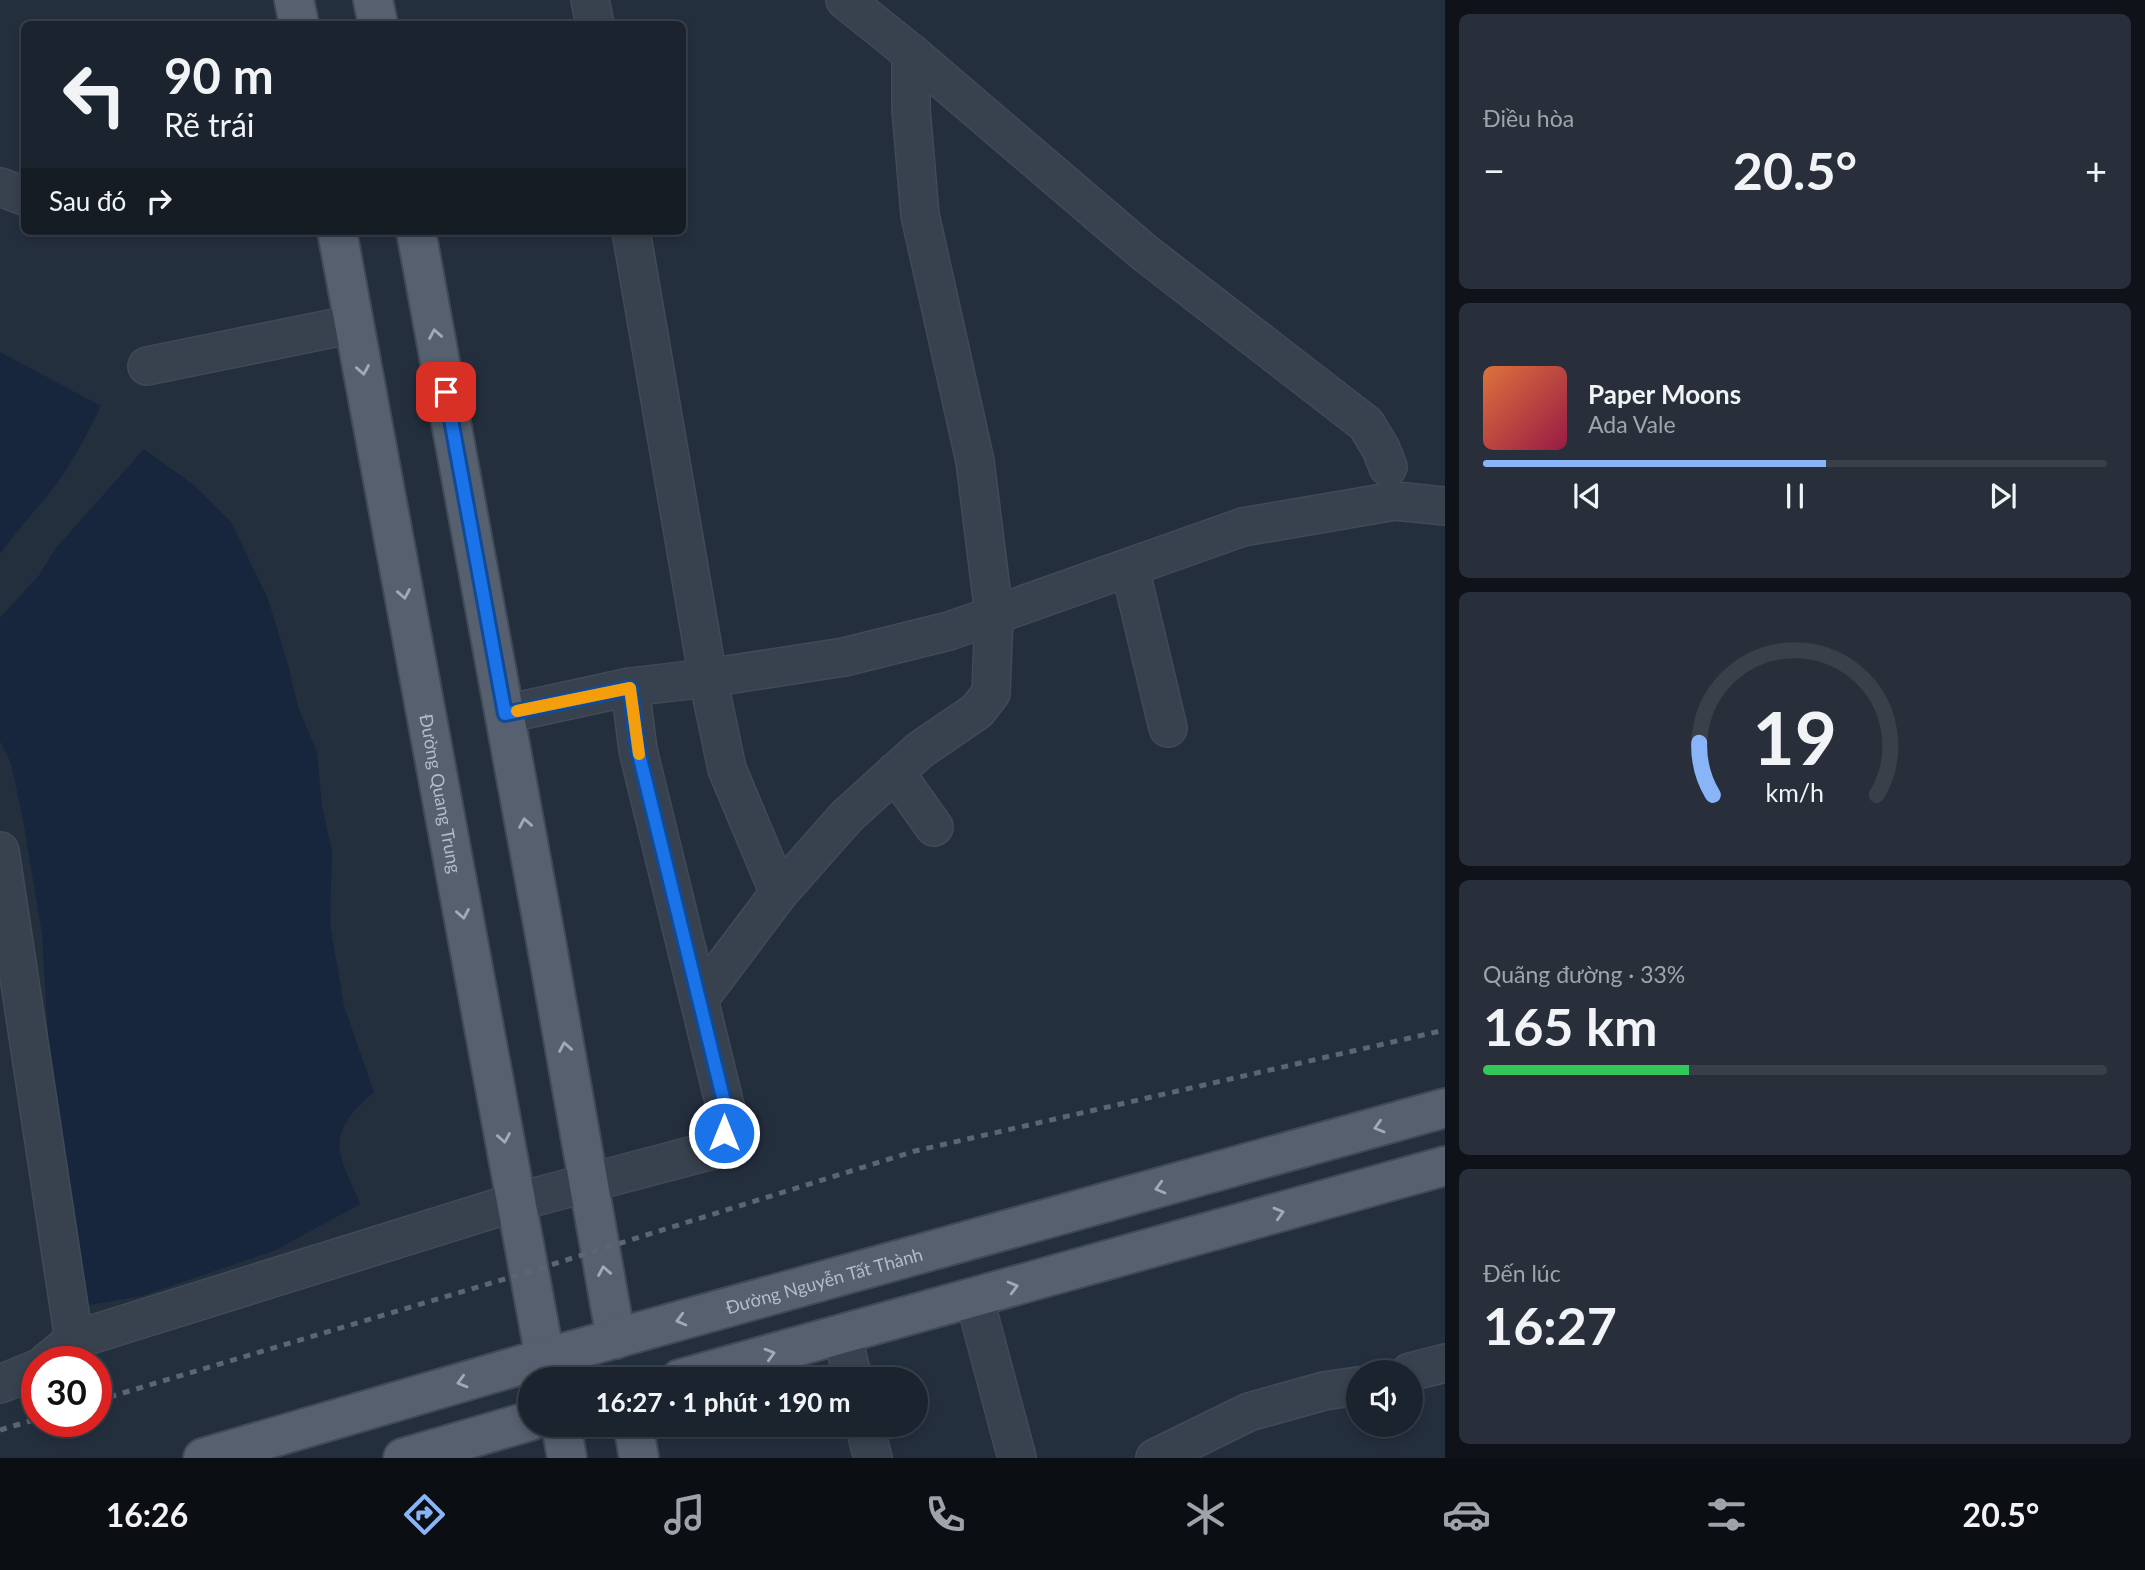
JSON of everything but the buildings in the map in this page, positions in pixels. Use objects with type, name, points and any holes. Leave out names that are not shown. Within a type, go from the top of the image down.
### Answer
[{"type":"main road","points":[[294,0],[298,21]]},
{"type":"main road","points":[[373,0],[377,21]]},
{"type":"main road","name":"Đường Quang Trung","points":[[338,235],[545,1358]]},
{"type":"main road","points":[[417,235],[616,1339]]},
{"type":"main road","name":"Đường Nguyễn Tất Thành","points":[[203,1458],[545,1358],[1445,1111]]},
{"type":"main road","points":[[723,1367],[1445,1167]]},
{"type":"main road","points":[[1220,1171],[1234,1225]]},
{"type":"main road","points":[[403,1458],[518,1424]]},
{"type":"main road","points":[[563,1437],[567,1458]]},
{"type":"main road","points":[[635,1437],[639,1458]]},
{"type":"street","points":[[590,0],[594,21]]},
{"type":"street","points":[[845,0],[1145,253],[1366,424],[1388,467]]},
{"type":"street","points":[[700,998],[779,893],[847,816],[920,750],[977,710],[991,693],[994,614],[975,461],[920,215],[911,109],[911,53]]},
{"type":"street","points":[[0,187],[21,195]]},
{"type":"street","points":[[632,235],[708,678],[727,768],[779,893]]},
{"type":"street","points":[[147,366],[354,324]]},
{"type":"street","points":[[505,714],[630,688],[844,657],[902,644],[949,631],[1243,527],[1395,501],[1445,506]]},
{"type":"street","points":[[1130,568],[1167,728]]},
{"type":"street","points":[[76,1346],[516,1202],[713,1150],[724,1133],[727,1114],[638,750],[630,688]]},
{"type":"street","points":[[895,772],[934,827]]},
{"type":"street","points":[[0,851],[60,1346]]},
{"type":"street","points":[[974,1297],[1017,1458]]},
{"type":"street","points":[[842,1334],[850,1367]]},
{"type":"street","points":[[1423,1369],[1445,1363]]},
{"type":"street","points":[[0,1384],[21,1375]]},
{"type":"street","points":[[1155,1458],[1248,1412],[1324,1391],[1346,1388]]},
{"type":"street","points":[[867,1437],[873,1458]]},
{"type":"water","points":[[0,352],[101,406],[58,482],[0,554]]},
{"type":"water","points":[[144,449],[195,486],[231,522],[268,599],[298,707],[317,752],[322,805],[332,852],[330,924],[344,1006],[374,1092],[349,1118],[339,1143],[344,1165],[360,1204],[274,1251],[141,1296],[89,1305],[74,1258],[51,1082],[42,934],[11,763],[0,741],[0,618],[40,574],[55,549]]},
{"type":"railway","points":[[112,1396],[528,1272],[915,1151],[1445,1030]]},
{"type":"railway","points":[[0,1430],[21,1424]]},
{"type":"slow traffic","points":[[517,711],[630,688],[639,754]]},
{"type":"route","points":[[446,392],[505,714],[630,688],[638,750],[727,1114],[724,1133]]}]
